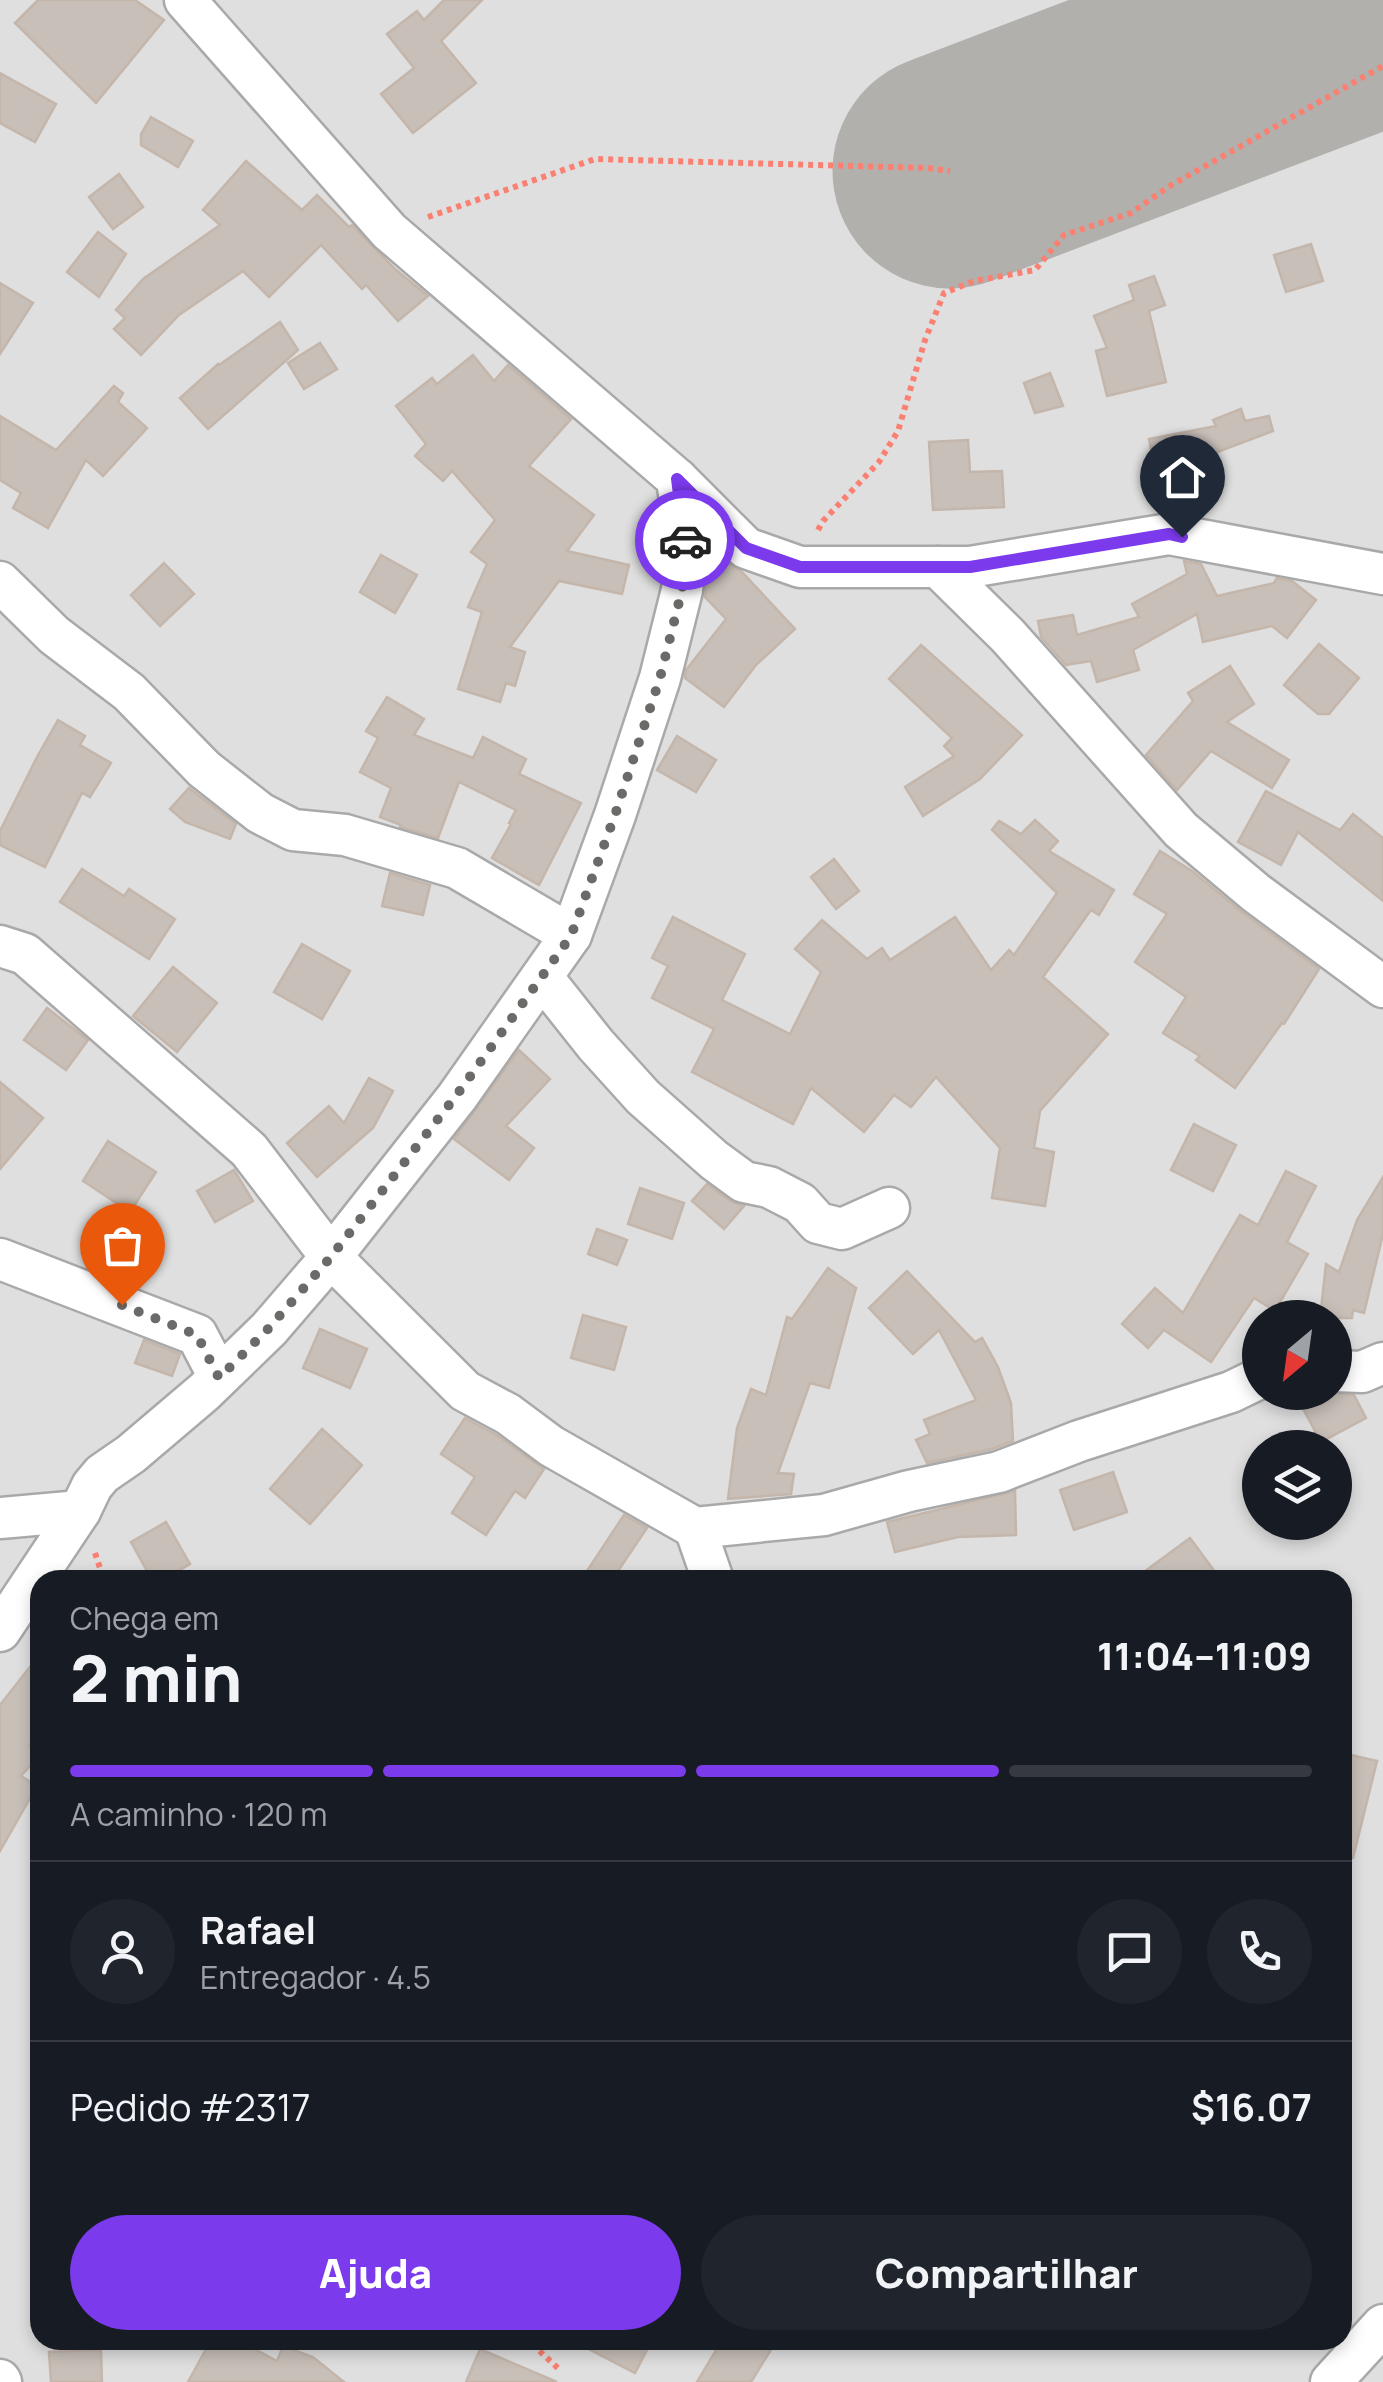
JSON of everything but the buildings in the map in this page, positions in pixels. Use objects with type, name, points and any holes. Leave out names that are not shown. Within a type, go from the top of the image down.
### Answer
[{"type":"street","points":[[185,0],[389,230],[677,479],[746,548],[800,567],[970,567],[1169,534],[1383,574]]},
{"type":"street","points":[[41,1570],[102,1474],[132,1454],[219,1378],[330,1258],[456,1096],[571,936],[660,678],[682,590],[687,553],[677,479]]},
{"type":"street","points":[[938,567],[1008,636],[1181,830],[1256,893],[1383,986]]},
{"type":"street","points":[[0,582],[54,635],[128,692],[204,769],[260,812],[293,830],[344,835],[457,868],[571,936]]},
{"type":"street","points":[[0,946],[25,954],[248,1150],[330,1258],[465,1391],[695,1528],[824,1515],[909,1491],[999,1472],[1242,1387]]},
{"type":"street","points":[[542,976],[596,1045],[644,1097],[744,1182],[769,1187],[800,1203],[818,1223],[842,1229],[888,1208]]},
{"type":"street","points":[[0,1259],[197,1335],[219,1378]]},
{"type":"street","points":[[1352,1372],[1362,1372],[1383,1363]]},
{"type":"street","points":[[0,1518],[80,1511]]},
{"type":"street","points":[[695,1528],[710,1570]]},
{"type":"street","points":[[0,1631],[30,1586]]},
{"type":"street","points":[[1331,2382],[1383,2325]]},
{"type":"path","points":[[800,567],[823,520],[879,462],[898,432],[944,293],[974,281],[1036,270],[1064,235],[1130,212],[1383,66]]},
{"type":"path","points":[[389,230],[595,159],[950,171]]},
{"type":"path","points":[[538,2350],[561,2371]]},
{"type":"shaded area","points":[[0,0],[1383,0],[1383,2382],[0,2382]]},
{"type":"runway","points":[[950,171],[1383,6]]},
{"type":"way so far","points":[[122,1305],[197,1335],[219,1378],[330,1258],[456,1096],[571,936],[660,678],[682,590],[685,540]]},
{"type":"route","points":[[685,540],[677,479],[746,548],[800,567],[970,567],[1169,534],[1182,537]]}]
